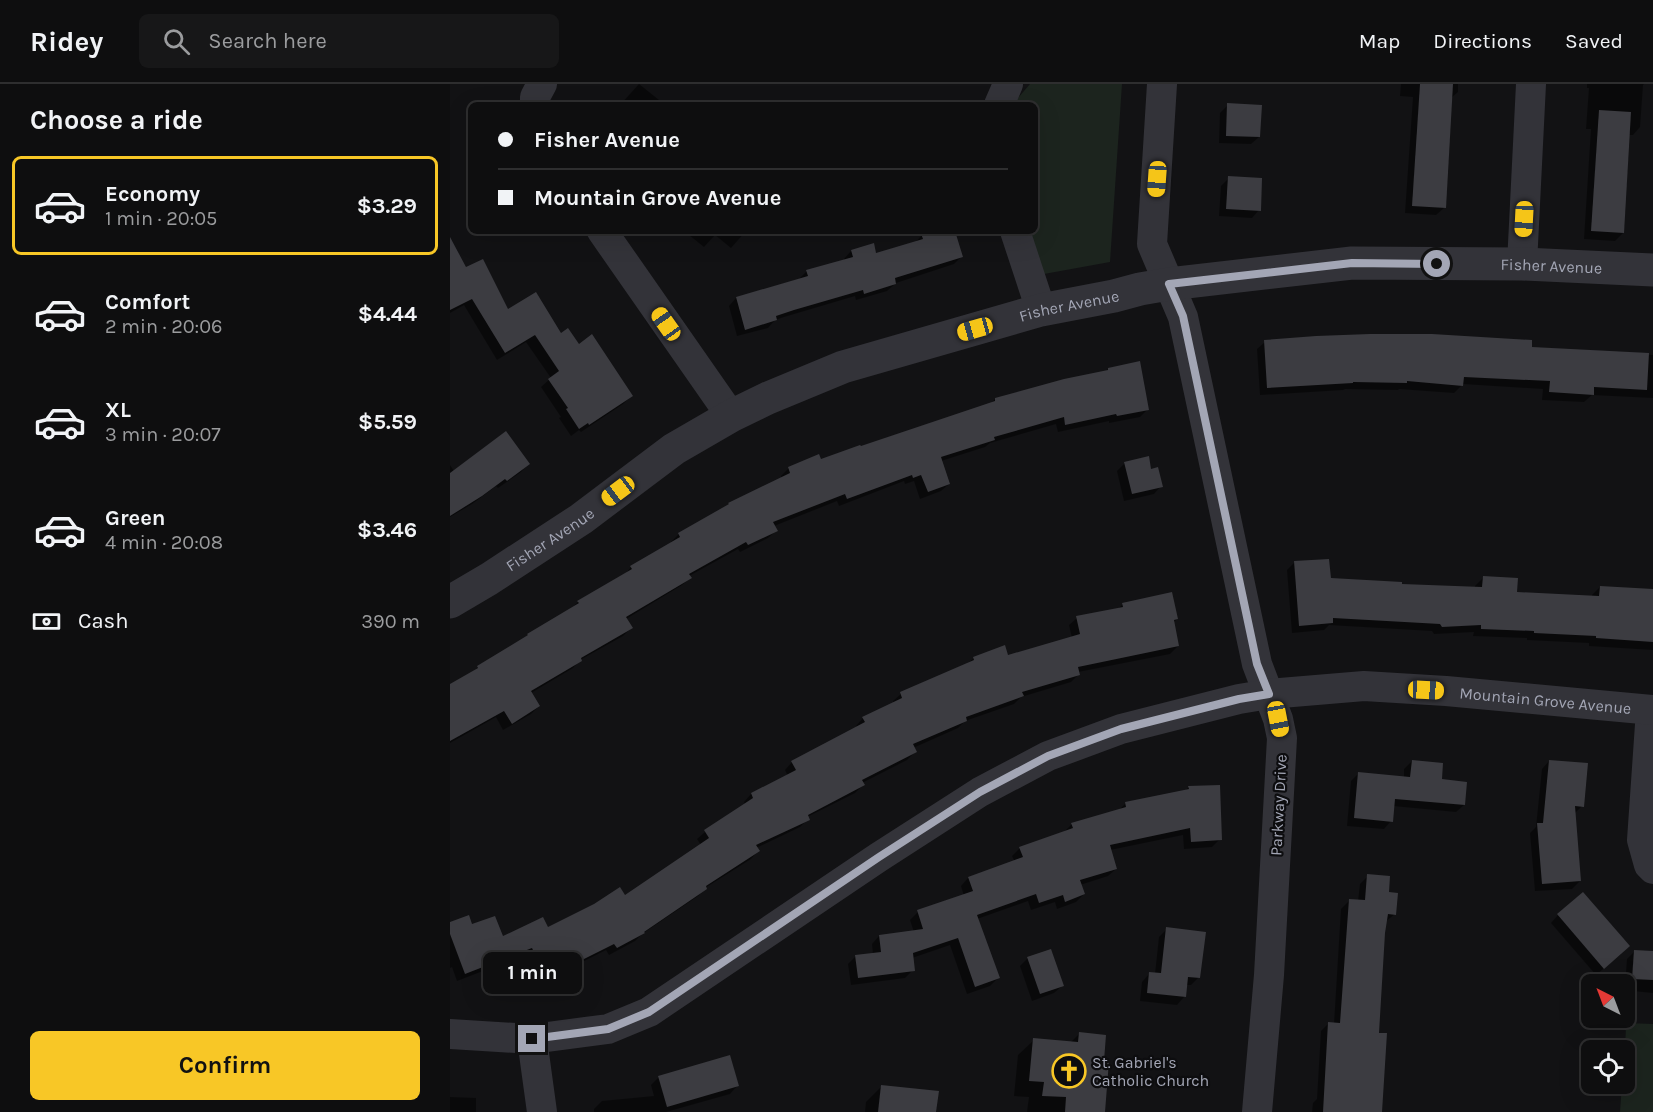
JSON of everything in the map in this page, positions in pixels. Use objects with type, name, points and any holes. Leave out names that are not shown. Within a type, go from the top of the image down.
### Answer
[{"type":"street","points":[[535,102],[535,97],[542,84]]},
{"type":"street","points":[[1000,102],[1008,84]]},
{"type":"street","name":"Parkway Drive","points":[[1162,84],[1152,244],[1183,316],[1257,664],[1278,719],[1282,738],[1269,975],[1257,1112]]},
{"type":"street","points":[[1522,264],[1531,84]]},
{"type":"street","points":[[604,234],[731,416]]},
{"type":"street","points":[[1016,234],[1041,310]]},
{"type":"street","name":"Fisher Avenue","points":[[450,602],[581,519],[674,449],[731,416],[843,367],[1041,310],[1169,284],[1352,263],[1522,264],[1653,270]]},
{"type":"street","name":"Mountain Grove Avenue","points":[[450,1034],[532,1039],[608,1029],[649,1012],[869,863],[980,792],[1048,756],[1121,729],[1239,699],[1269,694],[1364,686],[1446,691],[1652,710],[1642,840],[1649,865],[1653,869]]},
{"type":"street","points":[[532,1039],[542,1112]]},
{"type":"shaded area","points":[[1030,84],[1122,84],[1110,262],[1044,274],[1031,234],[1038,234],[1038,102],[1015,102]]},
{"type":"shaded area","points":[[1635,1023],[1653,1024],[1653,1112],[1620,1112],[1621,1094],[1635,1094],[1635,1040],[1625,1040],[1626,1028],[1635,1028]]},
{"type":"building","points":[[1420,84],[1453,84],[1446,208],[1412,206]]},
{"type":"building","points":[[1227,103],[1262,105],[1260,137],[1226,136]]},
{"type":"building","points":[[1599,110],[1631,112],[1624,233],[1591,231]]},
{"type":"building","points":[[1228,176],[1262,178],[1261,211],[1226,209]]},
{"type":"building","points":[[921,234],[956,234],[963,257],[895,278],[896,284],[864,294],[863,290],[794,310],[776,316],[777,320],[745,330],[736,297],[808,276],[806,270],[853,257],[851,250],[874,243],[876,253],[923,239]]},
{"type":"building","points":[[450,237],[466,267],[483,259],[508,309],[536,292],[561,333],[568,328],[579,344],[592,334],[633,396],[589,425],[588,423],[579,429],[548,379],[559,371],[535,335],[505,353],[472,299],[450,310]]},
{"type":"building","points":[[1370,334],[1432,334],[1532,340],[1532,347],[1649,353],[1647,390],[1594,387],[1594,395],[1549,392],[1550,381],[1464,377],[1463,386],[1407,381],[1407,383],[1353,382],[1267,388],[1264,340]]},
{"type":"building","points":[[1140,361],[1149,410],[1117,416],[1116,414],[1065,425],[1064,417],[994,437],[995,440],[941,457],[950,484],[928,492],[921,475],[913,478],[912,475],[847,499],[845,494],[773,522],[778,531],[748,545],[746,542],[689,574],[692,578],[626,617],[633,628],[581,658],[582,661],[531,691],[540,706],[512,724],[504,711],[450,741],[450,684],[579,603],[577,601],[632,569],[630,566],[680,537],[678,533],[728,503],[790,473],[788,467],[819,454],[821,459],[861,446],[995,401],[995,398]]},
{"type":"building","points":[[506,431],[530,464],[450,516],[450,473]]},
{"type":"building","points":[[1149,456],[1151,469],[1158,467],[1163,487],[1132,494],[1124,462]]},
{"type":"building","points":[[1329,559],[1331,578],[1482,587],[1483,576],[1518,578],[1517,592],[1599,596],[1600,586],[1653,589],[1653,642],[1534,633],[1534,631],[1481,629],[1481,625],[1442,627],[1440,624],[1333,618],[1333,623],[1299,626],[1294,561]]},
{"type":"building","points":[[1172,592],[1178,619],[1174,620],[1179,646],[1078,667],[1080,675],[1022,692],[1024,696],[966,717],[967,721],[913,744],[917,752],[862,780],[865,785],[808,815],[810,820],[756,845],[760,851],[706,886],[707,889],[645,933],[617,948],[614,944],[546,978],[532,948],[465,974],[450,934],[450,922],[469,915],[472,924],[495,916],[503,936],[543,917],[548,927],[594,904],[620,887],[625,895],[709,838],[704,830],[753,798],[751,793],[796,770],[791,761],[865,722],[862,717],[902,698],[900,692],[974,660],[973,657],[1005,645],[1008,655],[1080,634],[1076,616],[1123,607],[1122,603]]},
{"type":"building","points":[[1412,760],[1443,763],[1442,779],[1467,782],[1465,805],[1395,799],[1393,822],[1354,818],[1358,772],[1410,777]]},
{"type":"building","points":[[1549,760],[1588,763],[1584,807],[1575,806],[1581,881],[1542,884],[1537,823],[1543,823]]},
{"type":"building","points":[[1220,785],[1222,840],[1191,842],[1190,828],[1110,845],[1117,869],[1080,880],[1085,894],[1065,902],[1063,895],[1039,903],[1036,894],[977,915],[1000,978],[975,987],[958,938],[913,953],[915,971],[858,978],[855,955],[881,952],[879,935],[923,929],[917,910],[973,891],[968,877],[1023,857],[1019,847],[1073,828],[1071,823],[1126,807],[1125,802],[1189,789],[1188,786]]},
{"type":"building","points":[[1367,874],[1390,876],[1389,892],[1398,893],[1396,915],[1388,914],[1385,933],[1379,1033],[1387,1033],[1382,1112],[1323,1112],[1328,1022],[1340,1023],[1349,899],[1365,900]]},
{"type":"building","points":[[1583,892],[1630,946],[1604,969],[1557,914]]},
{"type":"building","points":[[1166,927],[1206,932],[1200,978],[1188,977],[1186,997],[1147,993],[1149,972],[1161,973]]},
{"type":"building","points":[[1051,949],[1064,986],[1040,994],[1027,957]]},
{"type":"building","points":[[1634,950],[1653,951],[1653,980],[1635,979],[1635,974],[1632,974]]},
{"type":"building","name":"St. Gabriel's Catholic Church","points":[[1079,1032],[1106,1035],[1104,1061],[1109,1061],[1105,1112],[1065,1112],[1066,1097],[1042,1096],[1044,1082],[1029,1081],[1033,1038],[1078,1042]]},
{"type":"building","points":[[730,1055],[739,1086],[667,1107],[658,1076]]},
{"type":"building","points":[[881,1085],[939,1091],[936,1112],[878,1112]]},
{"type":"place","name":"St. Gabriel's Catholic Church","points":[[1069,1071]]},
{"type":"route","points":[[532,1039],[608,1029],[649,1012],[980,792],[1048,756],[1121,729],[1239,699],[1269,694],[1257,664],[1183,316],[1169,284],[1352,263],[1437,264]]}]
